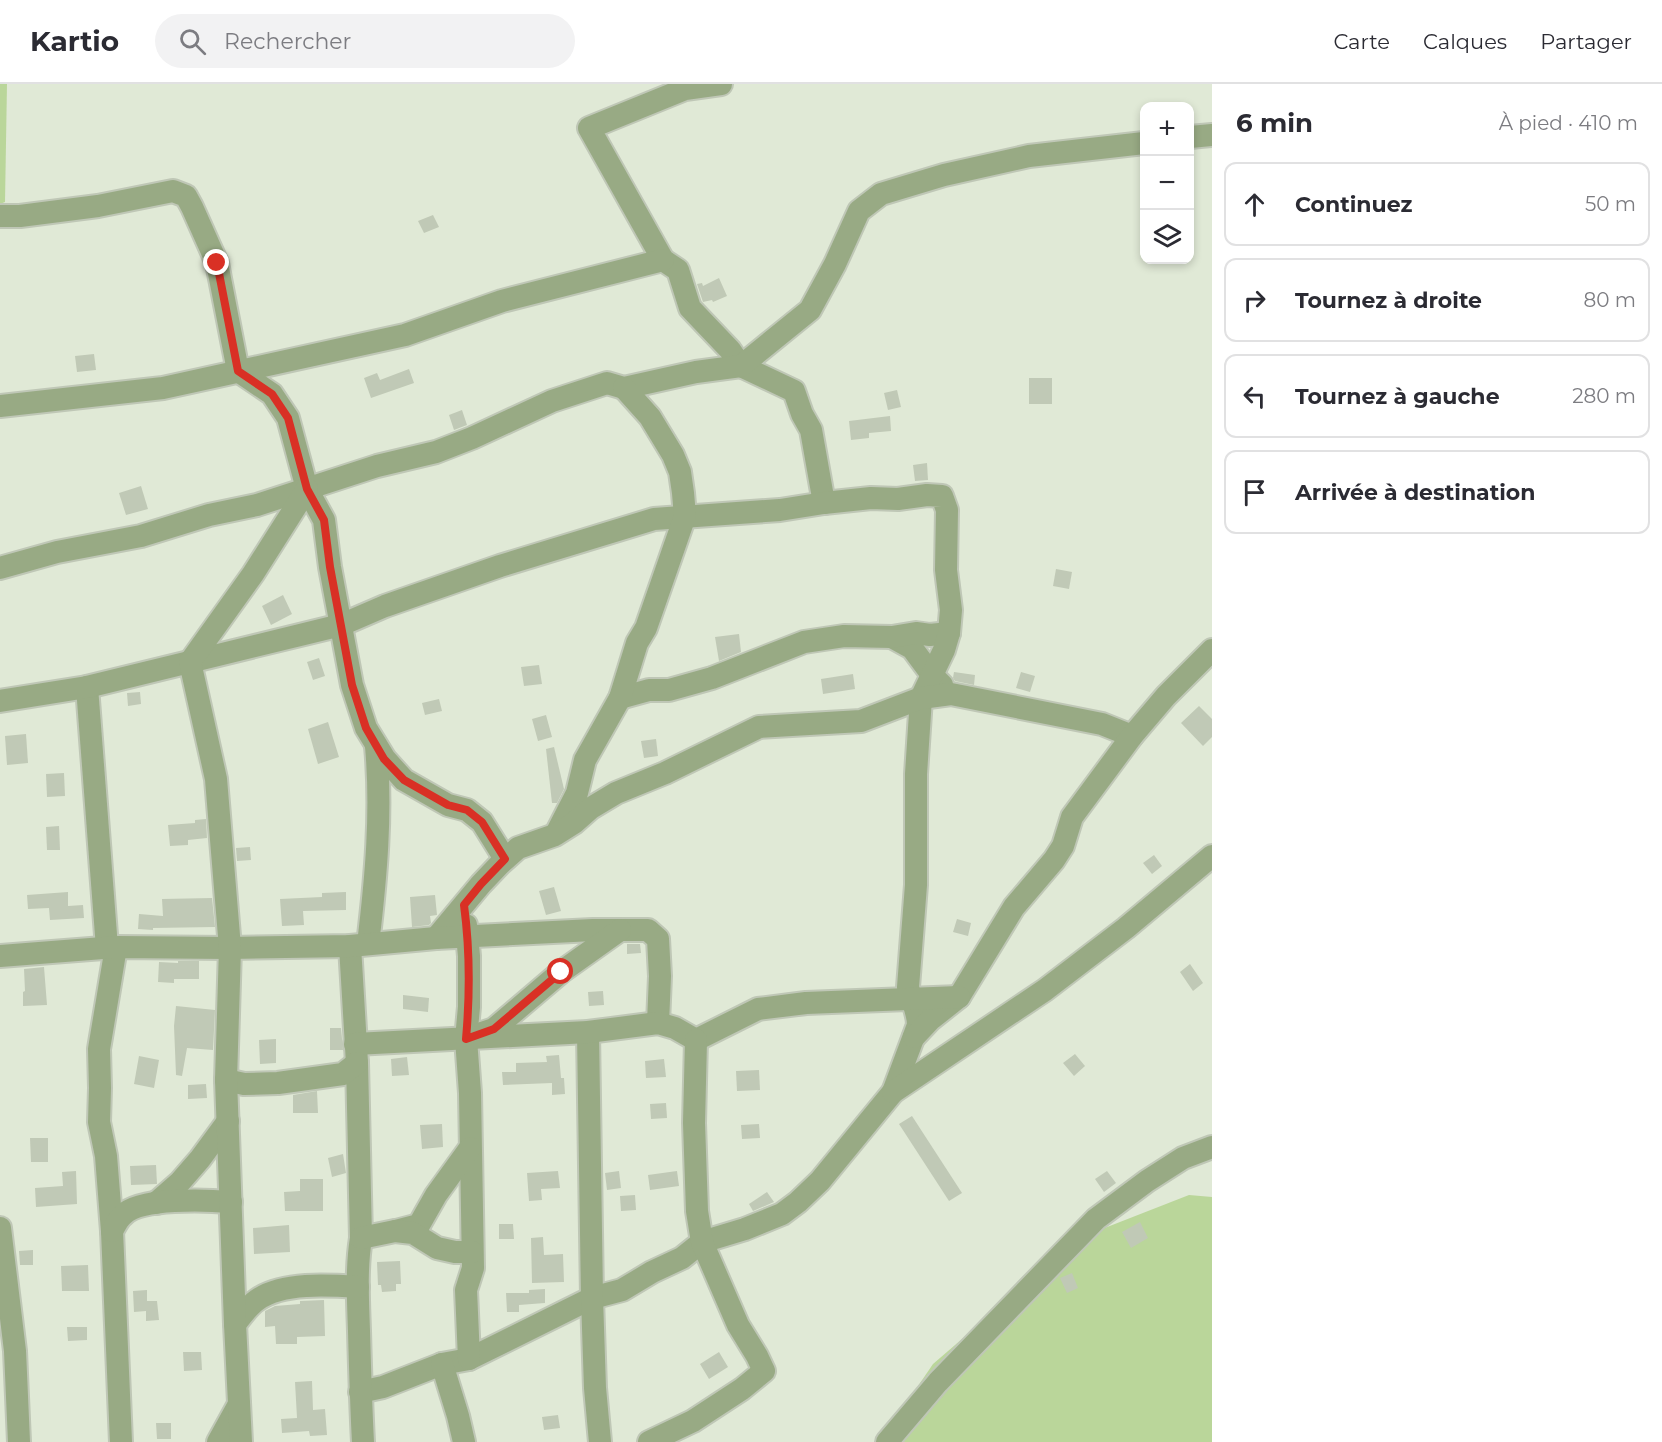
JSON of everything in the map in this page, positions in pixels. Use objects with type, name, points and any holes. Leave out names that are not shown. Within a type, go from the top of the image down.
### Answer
[{"type":"street","points":[[721,84],[685,89],[589,128],[663,260],[678,270],[690,308],[730,350],[741,366],[794,391],[802,414],[811,430],[824,502]]},
{"type":"street","points":[[1194,137],[1212,135]]},
{"type":"street","points":[[624,388],[696,372],[741,366],[810,310],[860,211],[881,194],[944,175],[1029,156],[1140,143]]},
{"type":"street","points":[[0,216],[20,216],[98,206],[173,191],[186,196],[217,263],[238,371],[272,394],[288,418],[307,489],[324,520],[330,567],[352,685],[366,728],[384,759],[404,780],[448,805],[467,810],[482,822],[505,859]]},
{"type":"street","points":[[0,406],[163,388],[405,335],[502,302],[663,260]]},
{"type":"street","points":[[0,568],[57,552],[141,536],[209,515],[257,505],[377,466],[436,452],[552,401],[607,382],[624,388],[650,417],[681,472],[685,516],[646,628],[637,643],[620,698],[585,760],[577,793],[555,835]]},
{"type":"street","points":[[241,1442],[226,1080],[230,948],[216,779],[190,662],[253,574],[307,489]]},
{"type":"street","points":[[0,701],[87,687],[341,625],[385,606],[500,566],[654,519],[780,510],[824,502],[871,498],[942,496],[947,510],[946,570],[951,610],[949,633],[944,650],[921,698],[916,774],[916,885],[908,987],[910,999],[918,1016],[918,1025],[893,1092]]},
{"type":"street","points":[[620,698],[649,690],[669,690],[712,678],[804,642],[844,636],[892,637],[916,633],[930,635],[949,633]]},
{"type":"street","points":[[892,637],[912,648],[932,675],[951,694]]},
{"type":"street","points":[[914,1037],[930,1020],[959,997],[1014,907],[1063,846],[1072,817],[1132,736],[1166,696],[1212,650]]},
{"type":"street","points":[[87,687],[112,947],[99,1049],[99,1122],[106,1156],[112,1231],[121,1442]]},
{"type":"street","points":[[436,939],[481,884],[518,848],[555,835],[591,808],[616,793],[665,773],[759,727],[861,721],[921,698],[951,694],[1077,718],[1132,736]]},
{"type":"street","points":[[363,1442],[357,1260],[361,1238],[356,1053],[359,945],[375,886],[379,820],[376,745]]},
{"type":"street","points":[[360,1392],[383,1387],[441,1364],[469,1359],[592,1298],[622,1290],[682,1258],[702,1242],[754,1226],[782,1214],[820,1181],[893,1092],[1045,990],[1126,928],[1212,856]]},
{"type":"street","points":[[464,905],[468,938],[469,1007],[466,1039],[470,1093],[473,1268],[466,1290],[469,1359]]},
{"type":"street","points":[[466,1039],[494,1029],[561,972],[620,930]]},
{"type":"street","points":[[0,956],[112,947],[230,948],[359,945],[436,939],[648,930],[658,939],[660,976],[658,1023]]},
{"type":"street","points":[[696,1040],[758,1009],[806,1004],[959,997]]},
{"type":"street","points":[[356,1053],[466,1039],[588,1032],[658,1023],[675,1028],[696,1040]]},
{"type":"street","points":[[588,1032],[592,1298],[597,1441]]},
{"type":"street","points":[[649,1442],[693,1421],[742,1389],[764,1371],[738,1325],[702,1242],[697,1211],[694,1123],[696,1040]]},
{"type":"street","points":[[226,1080],[244,1084],[278,1083],[343,1074],[356,1053]]},
{"type":"street","points":[[156,1203],[180,1182],[228,1121]]},
{"type":"street","points":[[887,1442],[938,1382],[1096,1219],[1147,1181],[1183,1158],[1212,1147]]},
{"type":"street","points":[[361,1238],[419,1225],[436,1195],[470,1148]]},
{"type":"street","points":[[112,1231],[123,1214],[143,1205],[198,1200],[231,1202]]},
{"type":"street","points":[[0,1228],[15,1351],[19,1442]]},
{"type":"street","points":[[394,1231],[413,1233],[437,1248],[455,1252],[472,1252]]},
{"type":"street","points":[[235,1324],[255,1302],[264,1296],[289,1288],[324,1285],[358,1287]]},
{"type":"street","points":[[441,1364],[464,1442]]},
{"type":"street","points":[[218,1442],[239,1404]]},
{"type":"green space","points":[[0,84],[7,84],[5,202],[0,204]]},
{"type":"green space","points":[[1189,1195],[1212,1197],[1212,1442],[880,1442],[933,1364],[1079,1238]]},
{"type":"building","points":[[433,215],[439,227],[424,233],[418,221]]},
{"type":"building","points":[[719,278],[727,296],[713,302],[712,300],[703,302],[697,284],[702,283],[703,286]]},
{"type":"building","points":[[94,354],[96,370],[77,372],[75,356]]},
{"type":"building","points":[[409,369],[414,383],[371,398],[364,378],[377,373],[380,380]]},
{"type":"building","points":[[1029,378],[1052,378],[1052,404],[1029,404]]},
{"type":"building","points":[[897,390],[901,407],[888,410],[884,393]]},
{"type":"building","points":[[462,410],[467,425],[454,430],[449,415]]},
{"type":"building","points":[[890,416],[891,431],[869,433],[869,438],[851,440],[849,421]]},
{"type":"building","points":[[927,463],[928,480],[915,481],[913,465]]},
{"type":"building","points":[[141,486],[148,509],[126,515],[119,493]]},
{"type":"building","points":[[1056,569],[1072,572],[1069,589],[1053,586]]},
{"type":"building","points":[[283,595],[292,614],[271,625],[262,606]]},
{"type":"building","points":[[739,634],[741,652],[719,661],[715,637]]},
{"type":"building","points":[[319,658],[325,676],[313,680],[307,662]]},
{"type":"building","points":[[539,665],[542,684],[524,686],[521,667]]},
{"type":"building","points":[[954,672],[975,675],[974,685],[955,681]]},
{"type":"building","points":[[1021,672],[1035,676],[1030,692],[1016,688]]},
{"type":"building","points":[[853,674],[855,689],[823,694],[821,679]]},
{"type":"building","points":[[140,692],[141,704],[128,706],[127,693]]},
{"type":"building","points":[[439,699],[442,711],[425,715],[422,703]]},
{"type":"building","points":[[1199,706],[1212,719],[1212,737],[1203,746],[1181,723]]},
{"type":"building","points":[[546,715],[552,737],[538,741],[532,719]]},
{"type":"building","points":[[328,722],[339,757],[318,764],[308,729]]},
{"type":"building","points":[[26,734],[28,763],[7,765],[5,736]]},
{"type":"building","points":[[656,739],[658,756],[644,758],[641,741]]},
{"type":"building","points":[[554,747],[564,789],[557,803],[552,803],[546,749]]},
{"type":"building","points":[[64,773],[65,796],[47,797],[46,774]]},
{"type":"building","points":[[206,819],[207,838],[188,840],[188,845],[170,846],[168,825],[195,823],[195,820]]},
{"type":"building","points":[[59,826],[60,850],[47,850],[46,827]]},
{"type":"building","points":[[250,847],[251,860],[237,861],[236,848]]},
{"type":"building","points":[[1154,855],[1162,866],[1152,874],[1143,863]]},
{"type":"building","points":[[554,887],[561,911],[546,915],[539,891]]},
{"type":"building","points":[[68,892],[68,906],[83,905],[84,918],[50,920],[49,908],[28,909],[27,895]]},
{"type":"building","points":[[346,892],[346,910],[303,911],[304,925],[282,926],[280,899],[322,897],[322,893]]},
{"type":"building","points":[[435,895],[437,915],[430,916],[429,925],[412,927],[410,897]]},
{"type":"building","points":[[212,898],[215,927],[138,929],[139,914],[163,916],[162,899]]},
{"type":"building","points":[[957,919],[971,923],[968,936],[953,932]]},
{"type":"building","points":[[627,944],[640,944],[641,953],[627,954]]},
{"type":"building","points":[[178,961],[199,961],[199,979],[174,979],[174,983],[158,982],[159,962],[178,963]]},
{"type":"building","points":[[1190,964],[1203,983],[1193,991],[1180,972]]},
{"type":"building","points":[[44,967],[47,1005],[23,1006],[24,969]]},
{"type":"building","points":[[603,991],[604,1005],[589,1006],[588,992]]},
{"type":"building","points":[[403,995],[429,998],[428,1012],[403,1009]]},
{"type":"building","points":[[176,1006],[215,1010],[213,1050],[187,1048],[182,1076],[176,1075],[174,1026]]},
{"type":"building","points":[[330,1028],[341,1028],[343,1050],[330,1050]]},
{"type":"building","points":[[276,1039],[276,1063],[260,1064],[259,1040]]},
{"type":"building","points":[[1075,1054],[1085,1066],[1074,1076],[1063,1063]]},
{"type":"building","points":[[559,1055],[565,1094],[552,1095],[552,1083],[503,1085],[502,1072],[516,1072],[516,1063],[547,1062],[546,1056]]},
{"type":"building","points":[[139,1056],[159,1060],[154,1088],[134,1084]]},
{"type":"building","points":[[407,1057],[409,1075],[392,1076],[391,1059]]},
{"type":"building","points":[[664,1059],[666,1077],[646,1078],[645,1061]]},
{"type":"building","points":[[759,1070],[760,1090],[737,1091],[736,1071]]},
{"type":"building","points":[[206,1084],[207,1098],[188,1099],[188,1085]]},
{"type":"building","points":[[317,1091],[318,1113],[293,1113],[293,1095]]},
{"type":"building","points":[[666,1103],[667,1118],[651,1119],[650,1104]]},
{"type":"building","points":[[912,1116],[962,1193],[949,1201],[899,1124]]},
{"type":"building","points":[[442,1124],[443,1147],[422,1149],[420,1125]]},
{"type":"building","points":[[759,1124],[760,1138],[742,1139],[741,1125]]},
{"type":"building","points":[[30,1138],[48,1138],[48,1162],[31,1162]]},
{"type":"building","points":[[343,1154],[346,1173],[332,1177],[328,1158]]},
{"type":"building","points":[[156,1165],[157,1184],[131,1185],[130,1166]]},
{"type":"building","points":[[76,1171],[77,1204],[36,1207],[35,1188],[63,1186],[62,1172]]},
{"type":"building","points":[[558,1171],[560,1188],[541,1189],[542,1200],[529,1201],[527,1173]]},
{"type":"building","points":[[619,1171],[621,1188],[607,1190],[605,1173]]},
{"type":"building","points":[[677,1171],[679,1186],[650,1190],[648,1175]]},
{"type":"building","points":[[1107,1171],[1116,1183],[1104,1192],[1095,1179]]},
{"type":"building","points":[[300,1179],[323,1179],[323,1211],[285,1211],[284,1192],[300,1191]]},
{"type":"building","points":[[767,1192],[774,1202],[753,1211],[749,1204]]},
{"type":"building","points":[[635,1195],[636,1210],[621,1211],[620,1196]]},
{"type":"building","points":[[1140,1222],[1148,1238],[1131,1248],[1122,1232]]},
{"type":"building","points":[[499,1224],[513,1224],[514,1239],[499,1239]]},
{"type":"building","points":[[289,1225],[290,1252],[254,1254],[253,1228]]},
{"type":"building","points":[[543,1237],[544,1255],[563,1254],[564,1282],[532,1283],[531,1238]]},
{"type":"building","points":[[33,1250],[33,1265],[20,1265],[19,1251]]},
{"type":"building","points":[[400,1261],[401,1284],[396,1284],[396,1291],[382,1292],[381,1285],[378,1285],[377,1262]]},
{"type":"building","points":[[88,1265],[89,1291],[62,1291],[61,1266]]},
{"type":"building","points":[[1072,1273],[1078,1288],[1067,1293],[1060,1278]]},
{"type":"building","points":[[545,1289],[545,1303],[519,1305],[519,1312],[507,1312],[506,1293],[529,1293],[529,1290]]},
{"type":"building","points":[[147,1290],[147,1301],[157,1301],[159,1320],[146,1321],[146,1311],[134,1312],[133,1291]]},
{"type":"building","points":[[324,1300],[325,1336],[297,1337],[297,1344],[276,1344],[275,1326],[265,1327],[265,1311],[275,1306],[300,1304],[300,1301]]},
{"type":"building","points":[[67,1327],[87,1327],[87,1340],[68,1341]]},
{"type":"building","points":[[183,1352],[201,1352],[202,1370],[184,1371]]},
{"type":"building","points":[[719,1352],[728,1367],[709,1379],[700,1364]]},
{"type":"building","points":[[312,1381],[313,1410],[325,1409],[327,1435],[310,1436],[309,1431],[282,1433],[281,1419],[297,1418],[295,1382]]},
{"type":"building","points":[[558,1415],[560,1428],[544,1430],[542,1417]]},
{"type":"building","points":[[156,1423],[171,1423],[171,1439],[157,1439]]},
{"type":"route","points":[[217,263],[238,371],[272,394],[288,418],[307,489],[324,520],[344,649],[352,685],[366,728],[384,759],[404,780],[448,805],[467,810],[482,822],[505,859],[464,905],[469,956],[469,1007],[466,1039],[494,1029],[561,972]]}]
